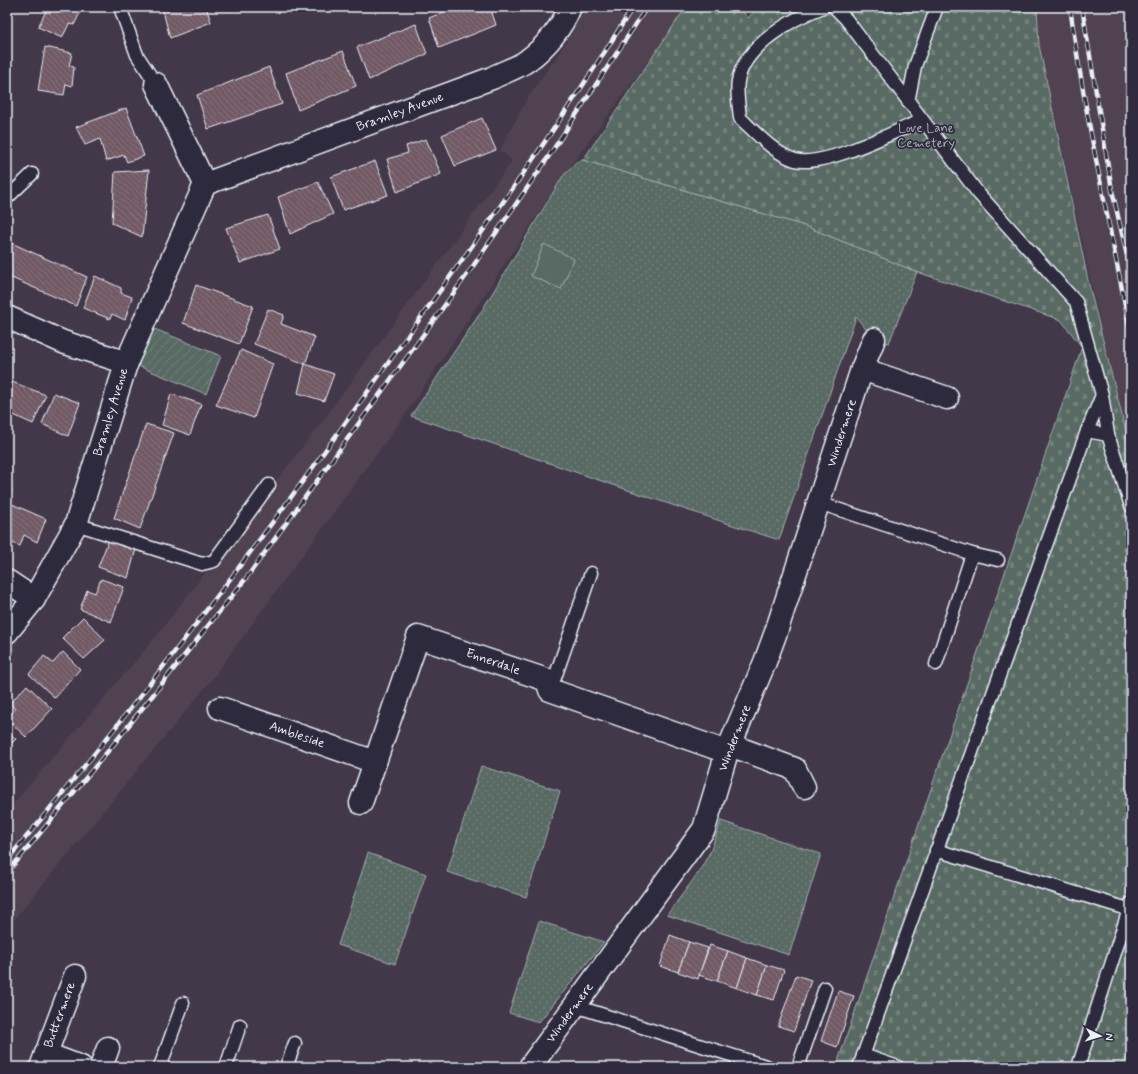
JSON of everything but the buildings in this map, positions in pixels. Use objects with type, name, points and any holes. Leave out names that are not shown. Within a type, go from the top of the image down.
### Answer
[{"type":"street","name":"Bramley Avenue","points":[[7,632],[34,599],[76,524],[127,363],[205,184],[492,78],[528,61],[547,43],[565,19],[570,7]]},
{"type":"street","points":[[156,84],[205,184]]},
{"type":"street","points":[[7,316],[63,342],[127,363]]},
{"type":"street","name":"Windermere","points":[[530,1067],[704,830],[728,748],[766,662],[862,369],[874,339]]},
{"type":"street","points":[[862,369],[947,398]]},
{"type":"street","points":[[7,581],[34,599]]},
{"type":"street","name":"Ennerdale","points":[[361,803],[418,637],[547,680],[550,690],[795,769],[804,787]]},
{"type":"street","name":"Ambleside","points":[[220,708],[375,762]]},
{"type":"street","name":"Buttermere","points":[[74,976],[43,1061],[81,1067]]},
{"type":"lane","points":[[120,7],[137,55],[156,84]]},
{"type":"lane","points":[[823,7],[787,24],[760,46],[746,61],[738,81],[740,118],[768,145],[795,160],[812,161],[869,143],[922,120]]},
{"type":"lane","points":[[834,7],[846,19],[978,193],[1076,302],[1102,395],[1108,435],[1131,506]]},
{"type":"lane","points":[[908,102],[916,66],[937,7]]},
{"type":"lane","points":[[7,198],[32,174]]},
{"type":"lane","points":[[859,1067],[862,1055],[1087,431],[1102,395]]},
{"type":"lane","points":[[1087,431],[1108,435]]},
{"type":"lane","points":[[76,524],[202,564],[214,561],[269,485]]},
{"type":"lane","points":[[819,503],[972,554],[998,560]]},
{"type":"lane","points":[[936,664],[972,554]]},
{"type":"lane","points":[[550,690],[591,573]]},
{"type":"lane","points":[[936,850],[1130,908],[1078,1067]]},
{"type":"lane","points":[[798,1067],[825,988]]},
{"type":"lane","points":[[160,1067],[184,1002]]},
{"type":"lane","points":[[576,1006],[769,1067]]},
{"type":"lane","points":[[226,1067],[240,1025]]},
{"type":"lane","points":[[286,1067],[295,1043]]},
{"type":"lane","points":[[862,1055],[898,1067]]},
{"type":"shaded area","points":[[586,7],[688,7],[563,176],[405,415],[209,683],[7,928],[7,811],[150,644],[321,423],[512,161],[500,150],[527,99],[562,49]]},
{"type":"shaded area","points":[[1037,7],[1131,7],[1131,451],[1106,350],[1040,50]]},
{"type":"green space","name":"Love Lane Cemetery","points":[[686,7],[739,7],[748,18],[758,7],[1037,7],[1039,45],[1089,285],[1131,451],[1131,1067],[836,1067],[1082,347],[1061,320],[917,272],[805,226],[583,160]]},
{"type":"green space","points":[[583,160],[805,226],[917,272],[889,343],[874,339],[856,317],[779,540],[411,416],[481,312],[563,176],[576,162]]},
{"type":"green space","points":[[544,244],[574,259],[561,289],[531,276]]},
{"type":"green space","points":[[152,328],[221,356],[206,394],[136,365]]},
{"type":"green space","points":[[481,766],[560,791],[526,897],[447,872]]},
{"type":"green space","points":[[721,821],[821,854],[789,955],[667,915],[699,872],[711,850]]},
{"type":"green space","points":[[368,853],[426,874],[395,964],[338,945]]},
{"type":"green space","points":[[539,921],[604,942],[539,1022],[509,1013]]},
{"type":"railway","points":[[7,860],[160,671],[258,542],[354,411],[520,178],[578,93],[633,7]]},
{"type":"railway","points":[[7,873],[113,745],[247,577],[471,269],[543,165],[647,7]]},
{"type":"railway","points":[[1070,7],[1090,130],[1131,335]]},
{"type":"railway","points":[[1082,7],[1112,190],[1131,273]]}]
